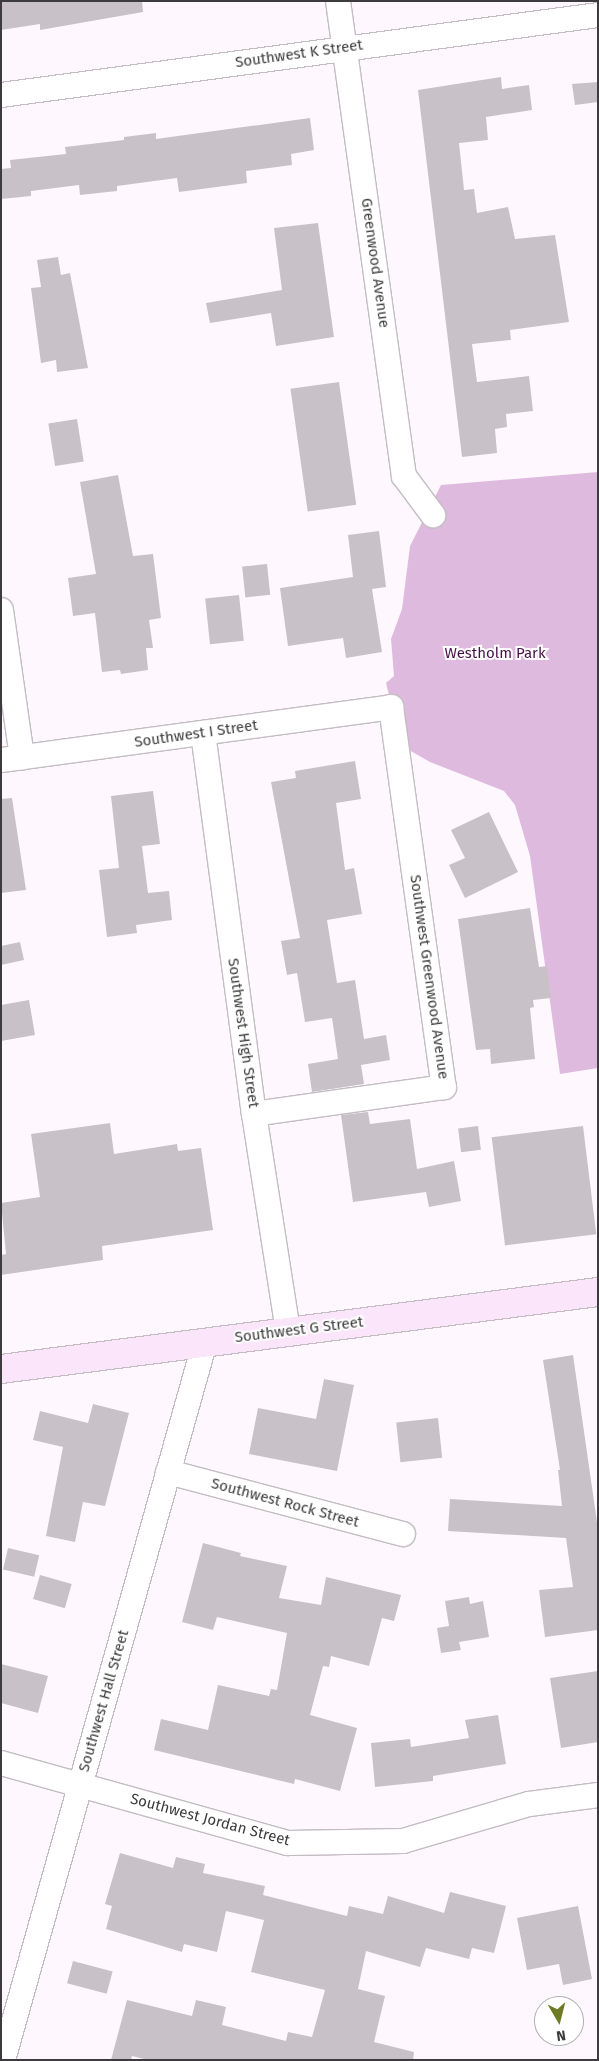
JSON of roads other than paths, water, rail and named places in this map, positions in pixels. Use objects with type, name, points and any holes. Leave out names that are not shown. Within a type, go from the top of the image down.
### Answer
[{"type":"main road","name":"Southwest G Street","points":[[1,1369],[598,1292]]},
{"type":"street","name":"Greenwood Avenue","points":[[338,1],[404,476],[433,516]]},
{"type":"street","name":"Southwest K Street","points":[[1,95],[598,15]]},
{"type":"street","points":[[1,610],[12,759]]},
{"type":"street","name":"Southwest I Street","points":[[12,759],[391,707]]},
{"type":"street","name":"Southwest Greenwood Avenue","points":[[254,1114],[444,1087],[391,707]]},
{"type":"street","name":"Southwest High Street","points":[[204,733],[254,1114],[288,1332]]},
{"type":"street","name":"Southwest Hall Street","points":[[4,2060],[204,1342]]},
{"type":"street","name":"Southwest Rock Street","points":[[168,1472],[403,1534]]},
{"type":"street","name":"Southwest Jordan Street","points":[[1,1763],[288,1843],[403,1841],[529,1804],[598,1794]]},
{"type":"park label","name":"Westholm Park","points":[[495,654]]}]
